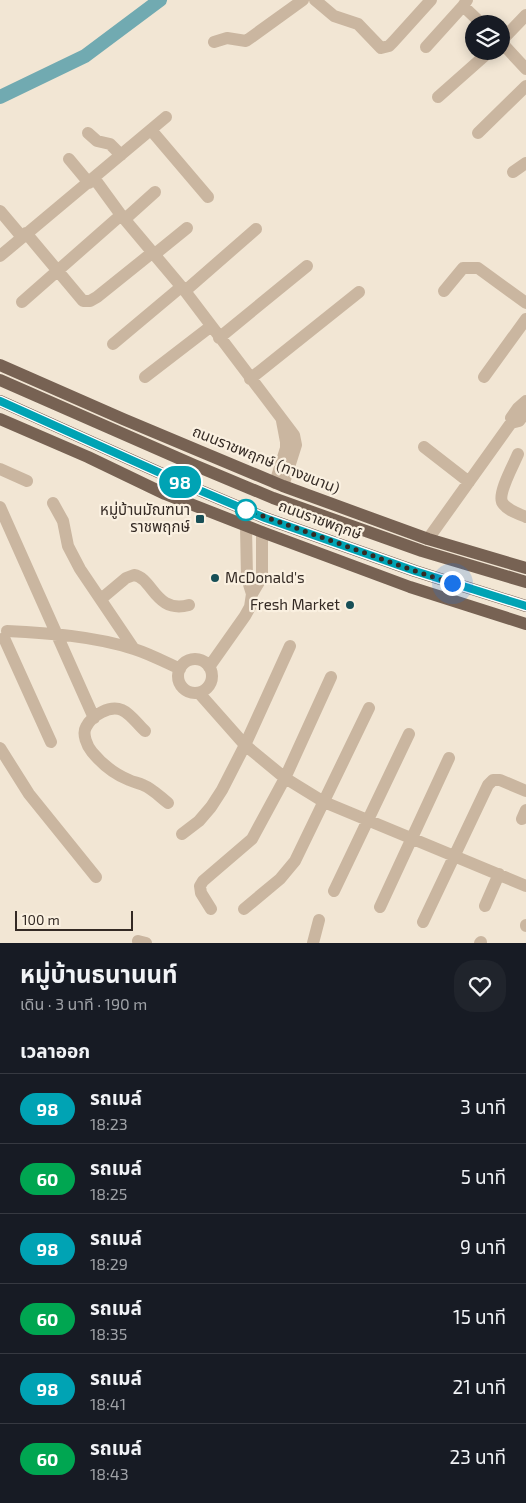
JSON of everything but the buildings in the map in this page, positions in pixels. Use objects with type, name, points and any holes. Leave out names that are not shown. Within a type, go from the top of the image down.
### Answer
[{"type":"main road","points":[[0,360],[29,376]]},
{"type":"main road","name":"ถนนราชพฤกษ์ (ทางขนาน)","points":[[0,365],[279,484],[428,539],[526,568]]},
{"type":"main road","name":"ถนนราชพฤกษ์","points":[[0,380],[273,498],[422,551],[526,582]]},
{"type":"main road","name":"ถนนราชพฤกษ์","points":[[0,401],[265,518],[415,571],[526,606]]},
{"type":"main road","points":[[1,422],[246,526],[410,587],[526,624]]},
{"type":"main road","points":[[111,429],[201,452]]},
{"type":"main road","points":[[103,447],[182,500]]},
{"type":"street","points":[[214,42],[227,38],[246,41],[303,0]]},
{"type":"street","points":[[315,0],[334,16],[358,24],[381,48],[389,46],[431,0]]},
{"type":"street","points":[[426,47],[465,3],[475,15]]},
{"type":"street","points":[[510,32],[526,15]]},
{"type":"street","points":[[510,52],[526,69]]},
{"type":"street","points":[[438,97],[480,60]]},
{"type":"street","points":[[478,133],[526,86]]},
{"type":"street","points":[[0,256],[166,117]]},
{"type":"street","points":[[151,130],[208,197]]},
{"type":"street","points":[[88,132],[97,140],[110,144],[121,155]]},
{"type":"street","points":[[69,159],[91,180],[154,253],[281,419],[286,448],[279,484]]},
{"type":"street","points":[[514,172],[526,163]]},
{"type":"street","points":[[22,302],[155,192]]},
{"type":"street","points":[[0,211],[59,271],[83,301],[90,301],[97,297],[187,228]]},
{"type":"street","points":[[114,344],[256,229]]},
{"type":"street","points":[[219,338],[307,266]]},
{"type":"street","points":[[444,291],[463,268],[478,268],[526,303]]},
{"type":"street","points":[[250,379],[359,292]]},
{"type":"street","points":[[484,377],[526,319]]},
{"type":"street","points":[[145,377],[210,327]]},
{"type":"street","points":[[428,539],[511,424],[512,416],[526,401]]},
{"type":"street","points":[[511,424],[518,421],[526,412]]},
{"type":"street","points":[[424,446],[469,482]]},
{"type":"street","points":[[518,454],[504,486],[502,503],[507,508],[526,517]]},
{"type":"street","points":[[0,469],[27,481]]},
{"type":"street","points":[[53,503],[64,521],[68,546],[76,561],[134,649]]},
{"type":"street","points":[[0,507],[94,718]]},
{"type":"street","points":[[246,526],[247,578],[252,594]]},
{"type":"street","points":[[209,667],[250,607],[252,594],[262,576],[262,532]]},
{"type":"street","points":[[101,599],[126,578],[134,575],[141,577],[159,599],[180,608],[189,605]]},
{"type":"street","points":[[51,742],[3,633],[56,634],[110,643],[134,649],[180,669]]},
{"type":"street","points":[[182,834],[199,821],[211,807],[245,745],[290,646]]},
{"type":"street","points":[[188,661],[202,661],[209,667],[212,678],[209,686],[200,693],[192,693],[182,687],[179,680],[180,669],[188,661]]},
{"type":"street","points":[[212,909],[201,893],[200,886],[252,839],[285,778],[331,677]]},
{"type":"street","points":[[200,693],[245,745],[285,778],[324,802],[526,886]]},
{"type":"street","points":[[244,909],[280,879],[295,861],[369,708]]},
{"type":"street","points":[[145,731],[122,710],[114,709],[105,710],[94,718],[86,726],[84,733],[86,742],[105,766],[117,775],[142,784],[168,803]]},
{"type":"street","points":[[334,891],[409,734]]},
{"type":"street","points":[[0,748],[29,794],[96,876]]},
{"type":"street","points":[[380,906],[449,758]]},
{"type":"street","points":[[423,922],[488,785],[493,780],[500,780],[526,791]]},
{"type":"street","points":[[485,906],[499,874]]},
{"type":"street","points":[[313,943],[319,920]]},
{"type":"waterway","points":[[0,97],[85,56],[160,0]]},
{"type":"bus line","name":"98","points":[[0,401],[265,518],[415,571],[526,606]]},
{"type":"place","name":"หมู่บ้านมัณฑนา ราชพฤกษ์","points":[[200,519]]},
{"type":"place","name":"McDonald's","points":[[215,578]]},
{"type":"place","name":"Fresh Market","points":[[350,605]]},
{"type":"route","points":[[246,510],[452,583]]}]
